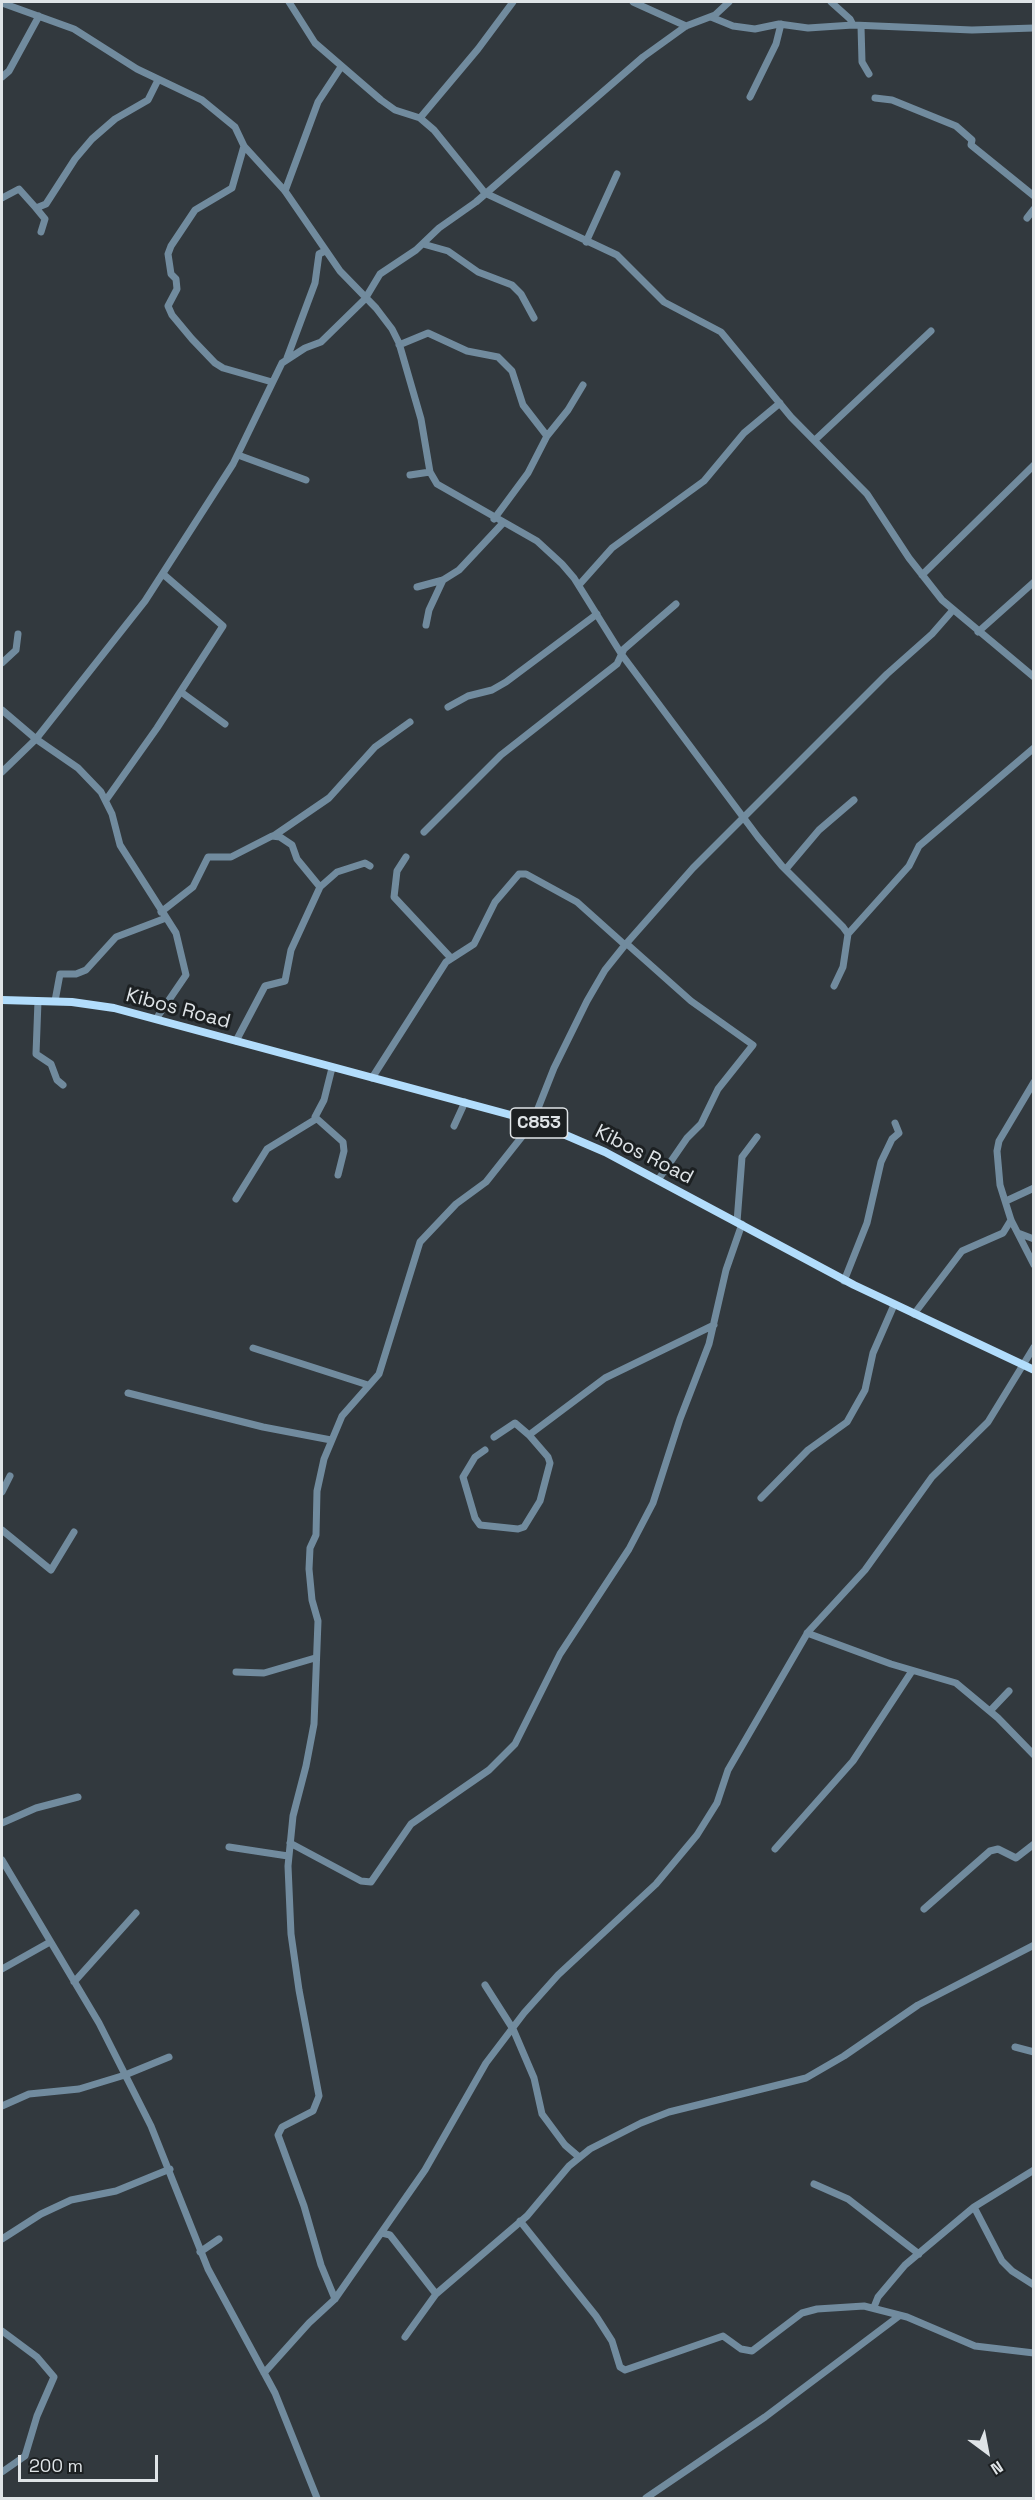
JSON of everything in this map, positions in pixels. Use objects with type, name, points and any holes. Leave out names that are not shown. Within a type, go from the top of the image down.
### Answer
[{"type":"main road","name":"Kibos Road","points":[[2,1000],[93,1004],[531,1120],[605,1152],[844,1281],[1034,1370]]},
{"type":"street","points":[[289,2],[309,35],[341,67],[395,110],[420,118],[439,135],[485,193],[617,255],[664,302],[721,333],[780,403],[867,494],[922,575],[953,610],[1034,677]]},
{"type":"street","points":[[420,118],[471,58],[513,2]]},
{"type":"street","points":[[633,2],[686,26]]},
{"type":"street","points":[[287,358],[321,342],[364,299],[380,274],[423,244],[439,228],[485,193],[643,57],[686,26],[711,17],[729,2]]},
{"type":"street","points":[[831,2],[850,19],[853,25]]},
{"type":"street","points":[[2,3],[74,29],[158,80],[193,95],[229,121],[237,130],[244,146],[285,191],[325,251],[364,299],[388,323],[399,345],[425,435],[430,472],[439,487],[537,541],[562,564],[579,585],[622,655],[744,816],[786,869],[835,916],[848,934]]},
{"type":"street","points":[[2,77],[9,71],[39,16]]},
{"type":"street","points":[[711,17],[745,28],[781,24],[808,28],[853,25],[972,30],[1034,28]]},
{"type":"street","points":[[750,97],[776,44],[781,24]]},
{"type":"street","points":[[861,26],[862,62],[869,74]]},
{"type":"street","points":[[285,191],[318,102],[341,67]]},
{"type":"street","points":[[36,208],[46,204],[75,159],[92,139],[116,119],[148,100],[158,80]]},
{"type":"street","points":[[875,98],[892,100],[956,126],[972,140],[971,145],[1034,196]]},
{"type":"street","points":[[244,146],[232,188],[195,210],[169,250],[171,275],[175,278],[177,289],[168,306],[172,315],[215,363],[223,368],[272,382]]},
{"type":"street","points":[[586,242],[617,174]]},
{"type":"street","points":[[2,198],[21,190],[45,219],[41,232]]},
{"type":"street","points":[[1027,218],[1034,209]]},
{"type":"street","points":[[423,244],[448,251],[482,274],[512,285],[526,302],[534,318]]},
{"type":"street","points":[[2,772],[36,739],[91,672],[163,574],[238,454],[272,382],[287,358],[315,283],[319,254],[325,251]]},
{"type":"street","points":[[815,441],[931,331]]},
{"type":"street","points":[[399,345],[428,333],[467,351],[498,357],[512,371],[523,405],[547,436]]},
{"type":"street","points":[[494,519],[528,473],[547,436],[583,385]]},
{"type":"street","points":[[579,585],[612,548],[704,482],[744,433],[780,403]]},
{"type":"street","points":[[238,454],[306,480]]},
{"type":"street","points":[[922,575],[1034,465]]},
{"type":"street","points":[[410,475],[430,472]]},
{"type":"street","points":[[417,587],[443,580],[469,561],[503,524]]},
{"type":"street","points":[[106,800],[181,692],[223,624],[163,574]]},
{"type":"street","points":[[426,625],[429,610],[443,580]]},
{"type":"street","points":[[978,632],[1034,582]]},
{"type":"street","points":[[424,832],[501,755],[617,664],[624,649],[676,604]]},
{"type":"street","points":[[335,2299],[321,2265],[304,2206],[278,2135],[282,2127],[313,2111],[320,2096],[299,1990],[291,1934],[288,1856],[314,1724],[318,1621],[311,1594],[310,1548],[316,1535],[317,1491],[321,1468],[331,1440],[342,1416],[379,1374],[420,1242],[456,1204],[486,1182],[524,1134],[587,1001],[605,970],[655,909],[744,816],[887,674],[932,634],[953,610]]},
{"type":"street","points":[[448,707],[468,696],[492,690],[506,682],[597,614]]},
{"type":"street","points":[[2,663],[16,650],[18,634]]},
{"type":"street","points":[[181,692],[225,724]]},
{"type":"street","points":[[2,710],[36,739],[78,768],[106,800],[120,845],[181,946],[186,975],[156,1019]]},
{"type":"street","points":[[55,1001],[60,974],[76,974],[86,970],[116,937],[163,915],[193,887],[208,857],[231,857],[257,841],[275,836],[329,798],[375,747],[410,722]]},
{"type":"street","points":[[834,986],[843,967],[848,934],[909,866],[919,846],[1034,748]]},
{"type":"street","points":[[786,869],[819,830],[854,800]]},
{"type":"street","points":[[275,836],[292,845],[297,859],[320,887]]},
{"type":"street","points":[[406,857],[397,872],[394,897],[450,957]]},
{"type":"street","points":[[236,1041],[265,986],[285,981],[291,950],[320,887],[337,872],[365,863],[370,866]]},
{"type":"street","points":[[372,1078],[450,957],[474,944],[496,900],[511,881],[521,874],[584,907],[699,1008],[753,1045],[718,1089],[700,1124],[687,1138],[658,1180]]},
{"type":"street","points":[[38,1001],[36,1054],[51,1064],[57,1080],[63,1085]]},
{"type":"street","points":[[236,1199],[267,1149],[316,1119],[332,1068]]},
{"type":"street","points":[[1034,1082],[997,1146],[999,1181],[1011,1220],[1034,1265]]},
{"type":"street","points":[[454,1126],[465,1102]]},
{"type":"street","points":[[316,1119],[343,1142],[345,1151],[338,1175]]},
{"type":"street","points":[[844,1281],[867,1223],[881,1162],[892,1138],[899,1133],[895,1123]]},
{"type":"street","points":[[290,1843],[305,1849],[355,1878],[369,1882],[375,1877],[411,1824],[489,1770],[515,1744],[560,1654],[644,1522],[664,1474],[714,1326],[726,1270],[740,1223],[742,1157],[757,1137]]},
{"type":"street","points":[[1006,1201],[1034,1188]]},
{"type":"street","points":[[914,1314],[962,1251],[1003,1233],[1011,1220]]},
{"type":"street","points":[[1018,1233],[1034,1239]]},
{"type":"street","points":[[761,1498],[808,1450],[847,1422],[865,1390],[873,1353],[894,1305]]},
{"type":"street","points":[[529,1435],[605,1378],[714,1326]]},
{"type":"street","points":[[264,2373],[309,2323],[335,2299],[382,2234],[425,2170],[486,2062],[558,1975],[656,1884],[697,1835],[717,1803],[728,1770],[807,1633],[865,1570],[932,1477],[988,1422],[1034,1347]]},
{"type":"street","points":[[253,1348],[368,1385]]},
{"type":"street","points":[[128,1393],[263,1427],[331,1440]]},
{"type":"street","points":[[485,1450],[475,1457],[464,1477],[475,1518],[480,1525],[518,1529],[524,1527],[540,1501],[550,1463],[548,1457],[515,1423],[494,1437]]},
{"type":"street","points":[[2,1492],[10,1476]]},
{"type":"street","points":[[2,1530],[51,1570],[74,1533]]},
{"type":"street","points":[[807,1633],[912,1671],[956,1683],[990,1711],[1034,1755]]},
{"type":"street","points":[[236,1672],[264,1673],[315,1658]]},
{"type":"street","points":[[775,1850],[853,1761],[912,1671]]},
{"type":"street","points":[[990,1711],[1009,1691]]},
{"type":"street","points":[[2,1823],[36,1808],[78,1797]]},
{"type":"street","points":[[924,1909],[990,1851],[998,1849],[1016,1858],[1034,1844]]},
{"type":"street","points":[[229,1847],[288,1856]]},
{"type":"street","points":[[2,1860],[74,1982],[125,2075],[170,2169],[200,2252],[275,2394],[317,2499]]},
{"type":"street","points":[[74,1982],[136,1913]]},
{"type":"street","points":[[2,1969],[50,1942]]},
{"type":"street","points":[[405,2337],[436,2294],[520,2221],[579,2157],[641,2123],[669,2112],[806,2078],[844,2056],[918,2005],[1034,1945]]},
{"type":"street","points":[[485,1985],[513,2029],[534,2078],[542,2114],[565,2145],[579,2157]]},
{"type":"street","points":[[1015,2047],[1034,2052]]},
{"type":"street","points":[[2,2106],[29,2094],[79,2089],[125,2075],[170,2057]]},
{"type":"street","points":[[2,2237],[41,2214],[71,2200],[116,2191],[170,2169]]},
{"type":"street","points":[[874,2307],[882,2291],[919,2254],[974,2207],[1034,2170]]},
{"type":"street","points":[[814,2184],[848,2199],[919,2254]]},
{"type":"street","points":[[974,2207],[1002,2261],[1012,2271],[1034,2285]]},
{"type":"street","points":[[520,2221],[596,2316],[612,2340],[621,2367],[625,2370],[723,2336],[741,2349],[752,2351],[802,2313],[817,2309],[874,2307],[907,2317],[975,2346],[1034,2354]]},
{"type":"street","points":[[382,2234],[383,2231],[390,2235],[436,2294]]},
{"type":"street","points":[[200,2252],[219,2239]]},
{"type":"street","points":[[646,2499],[765,2417],[899,2316]]},
{"type":"street","points":[[2,2331],[37,2358],[54,2378],[37,2416],[25,2456],[2,2472]]}]
